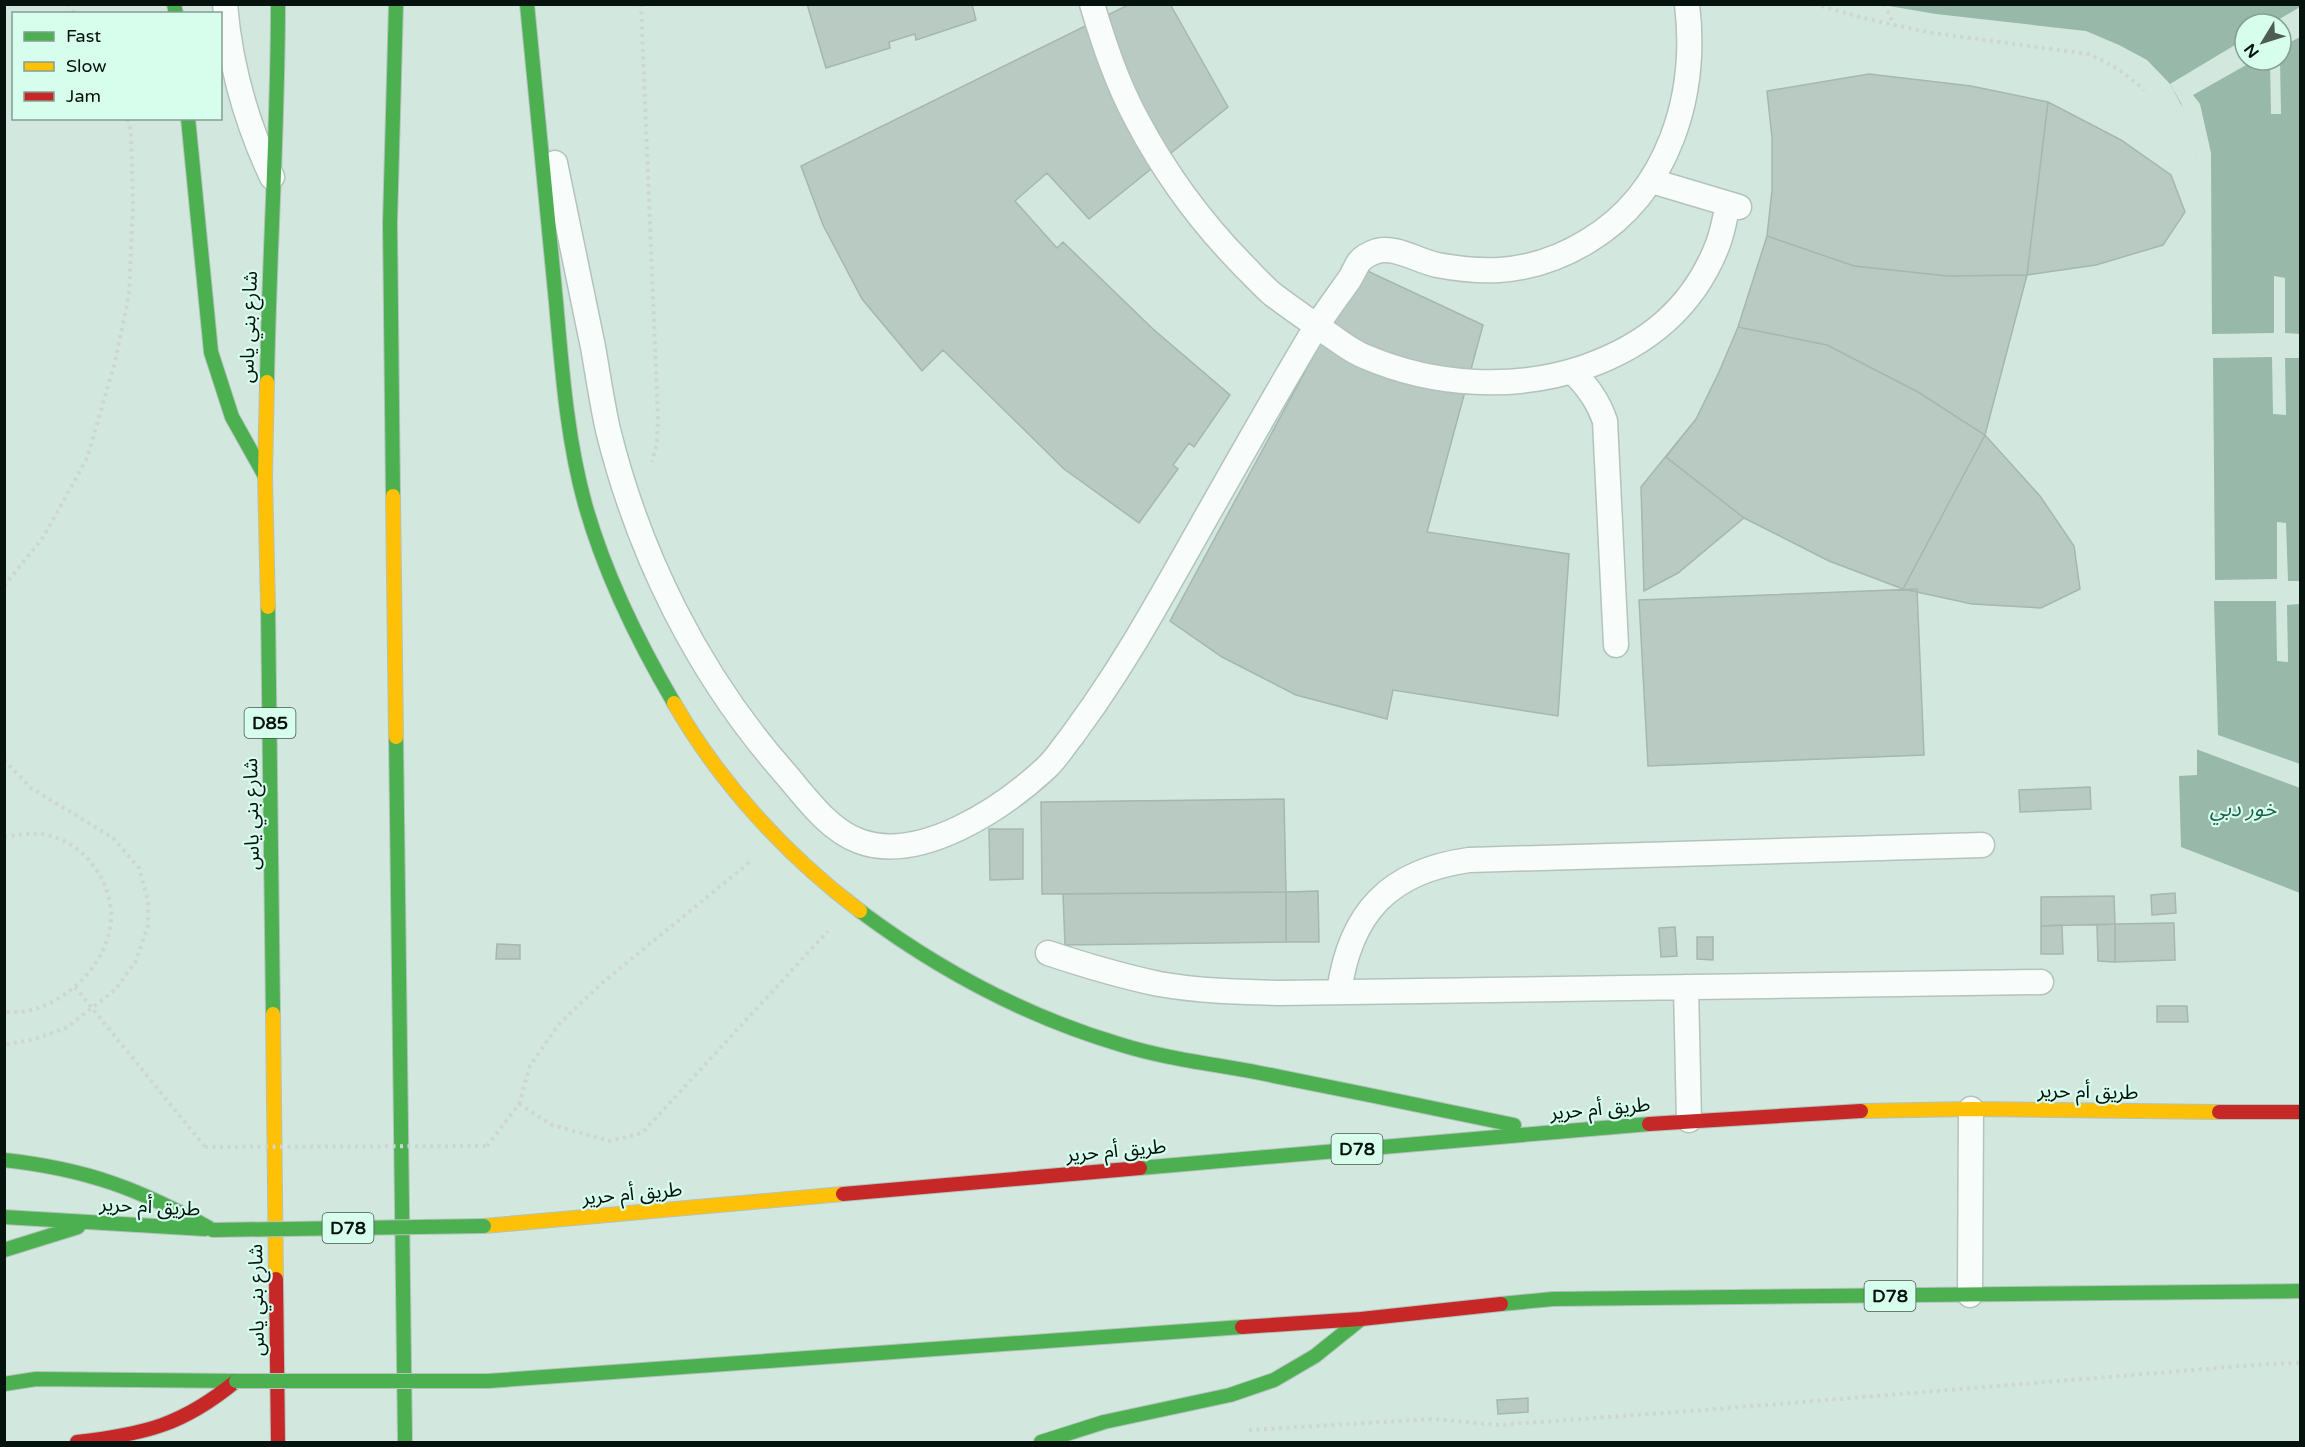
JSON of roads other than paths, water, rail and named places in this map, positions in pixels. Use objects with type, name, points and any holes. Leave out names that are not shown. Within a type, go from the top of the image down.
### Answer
[{"type":"main road","name":"شارع بني ياس","points":[[278,4],[275,182],[269,280],[265,476],[278,1443]]},
{"type":"main road","points":[[396,4],[390,223],[405,1443]]},
{"type":"main road","points":[[528,6],[566,413],[580,485],[601,554],[628,622],[662,687],[701,748],[746,805],[778,839],[851,906],[910,948],[972,985],[1039,1016],[1107,1041],[1178,1059],[1261,1073],[1548,1132]]},
{"type":"main road","points":[[188,120],[211,352],[219,386],[230,417],[246,448],[265,476]]},
{"type":"main road","name":"طريق أم حرير","points":[[4,1217],[213,1230],[484,1226],[1689,1120],[1830,1112],[1971,1109],[2301,1112]]},
{"type":"main road","points":[[4,1160],[70,1170],[120,1184],[167,1204],[213,1230]]},
{"type":"main road","points":[[4,1250],[41,1240],[91,1222]]},
{"type":"main road","name":"D78","points":[[4,1384],[36,1379],[488,1381],[1361,1319],[1554,1299],[2301,1291]]},
{"type":"main road","points":[[1041,1443],[1104,1422],[1230,1395],[1275,1380],[1315,1356],[1361,1319]]},
{"type":"main road","points":[[4,1373],[36,1379]]},
{"type":"main road","points":[[77,1443],[126,1437],[156,1430],[185,1418],[212,1402],[236,1381]]},
{"type":"lane","points":[[225,4],[231,59],[241,101],[256,143],[275,182]]},
{"type":"lane","points":[[1092,4],[1107,52],[1136,119],[1174,182],[1219,240],[1269,292],[1316,326],[1364,357],[1403,370],[1445,380],[1487,383],[1530,380],[1572,371],[1622,352],[1648,337],[1678,311],[1702,279],[1733,205],[1652,181]]},
{"type":"lane","points":[[531,42],[608,427],[628,498],[654,567],[686,632],[724,695],[768,754],[836,829],[859,842],[886,847],[912,846],[968,824],[996,807],[1049,766],[1124,661],[1316,326],[1360,261],[1371,253],[1384,250],[1431,264],[1467,270],[1503,270],[1538,263],[1572,251],[1603,232],[1630,209],[1652,181],[1666,154],[1685,96],[1690,64],[1687,4]]},
{"type":"lane","points":[[1572,371],[1593,394],[1605,421],[1616,645]]},
{"type":"lane","points":[[1339,992],[1342,963],[1353,935],[1368,911],[1413,874],[1440,864],[1469,860],[1982,845]]},
{"type":"lane","points":[[1048,953],[1104,972],[1161,984],[1220,991],[1339,992],[2041,982]]},
{"type":"lane","points":[[1686,987],[1689,1120]]},
{"type":"lane","points":[[1970,1295],[1971,1109]]},
{"type":"water","name":"خور دبي","points":[[1883,5],[2300,5],[2300,893],[2181,847],[2179,776],[2197,775],[2197,155],[2191,123],[2170,84],[2147,60],[2086,31],[1936,14]]}]
